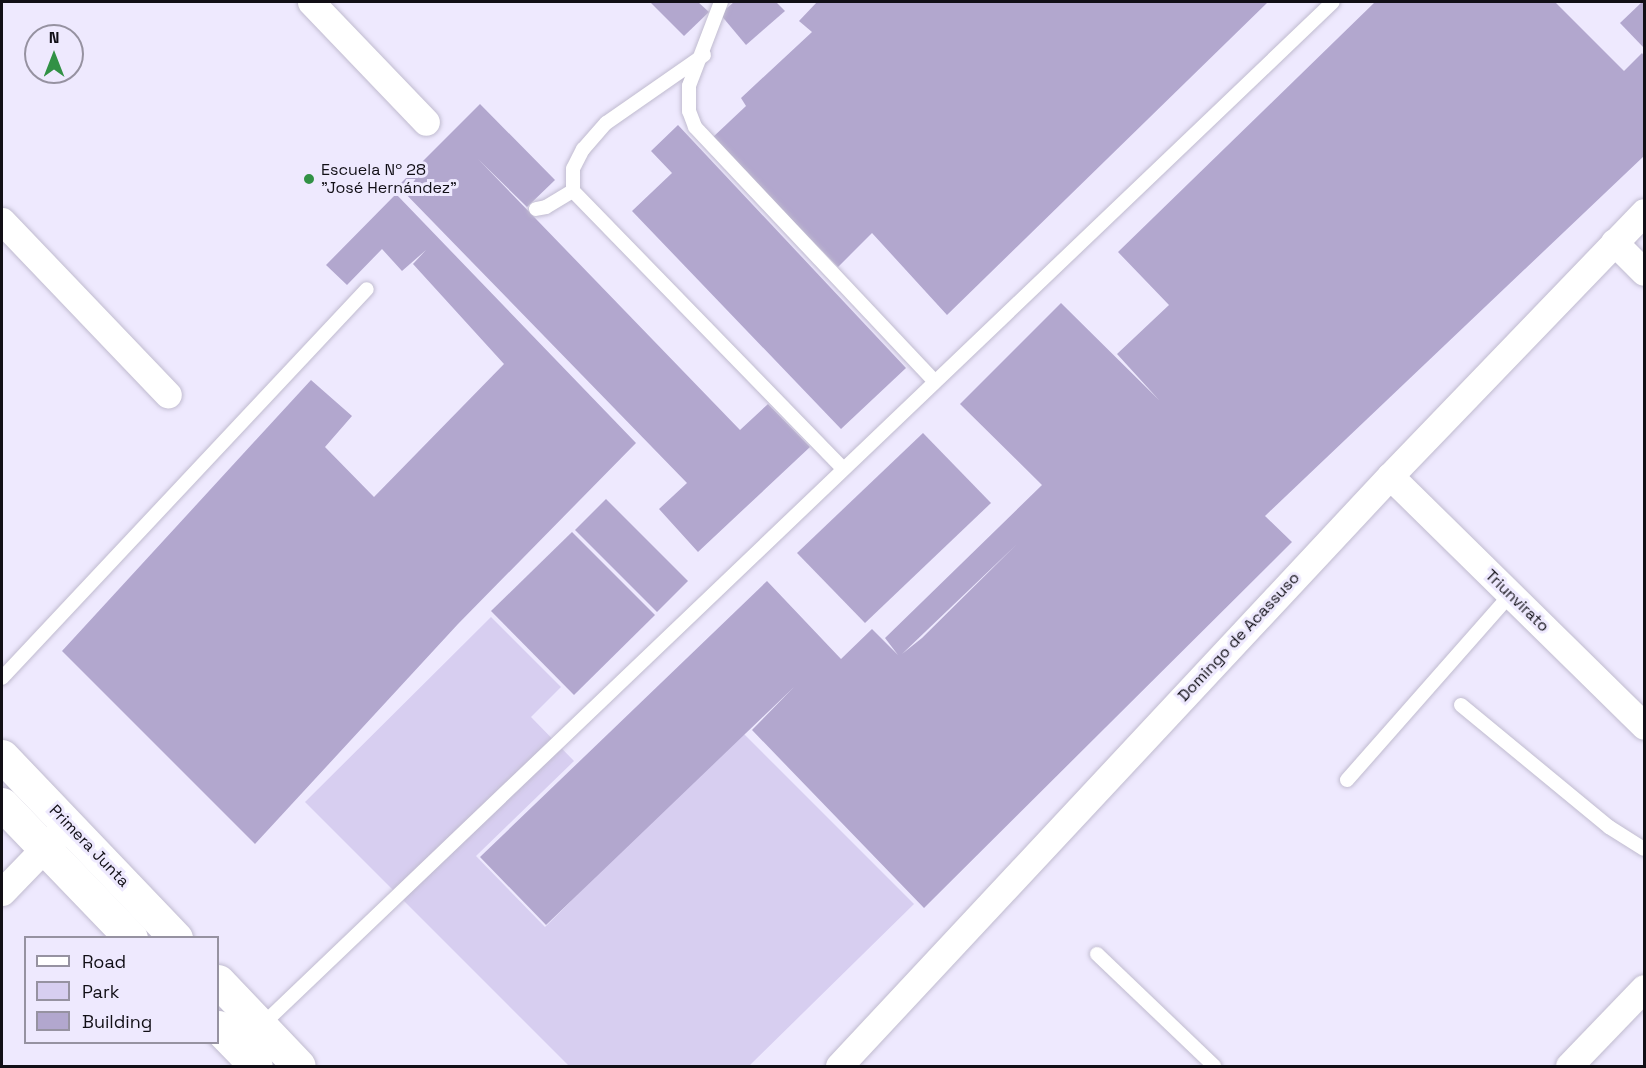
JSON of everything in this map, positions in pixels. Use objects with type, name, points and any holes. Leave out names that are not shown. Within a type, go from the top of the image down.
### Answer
[{"type":"main road","name":"Primera Junta","points":[[2,756],[174,936]]},
{"type":"main road","points":[[2,804],[129,936]]},
{"type":"main road","points":[[219,982],[299,1066]]},
{"type":"main road","points":[[219,1028],[256,1066]]},
{"type":"street","points":[[311,2],[426,122]]},
{"type":"street","name":"Domingo de Acassuso","points":[[838,1066],[1390,476],[1644,212]]},
{"type":"street","points":[[2,221],[168,395]]},
{"type":"street","points":[[1614,242],[1644,272]]},
{"type":"street","name":"Triunvirato","points":[[1390,476],[1644,726]]},
{"type":"street","points":[[2,892],[68,824]]},
{"type":"street","points":[[1569,1066],[1644,988]]},
{"type":"lane","points":[[721,2],[704,55],[689,86],[689,111],[696,127],[934,381]]},
{"type":"lane","points":[[261,1026],[842,468],[1333,2]]},
{"type":"lane","points":[[704,55],[606,123],[583,149],[573,169],[573,191],[842,468]]},
{"type":"lane","points":[[536,209],[546,207],[573,191]]},
{"type":"lane","points":[[2,678],[367,289]]},
{"type":"lane","points":[[1347,780],[1510,595]]},
{"type":"lane","points":[[1461,705],[1600,820],[1644,849]]},
{"type":"lane","points":[[1097,954],[1214,1066]]},
{"type":"green space","points":[[491,617],[561,687],[531,717],[574,761],[476,856],[545,927],[742,732],[914,904],[749,1066],[569,1066],[305,802]]},
{"type":"building","points":[[650,2],[698,2],[709,12],[684,36]]},
{"type":"building","points":[[734,2],[776,2],[785,11],[746,45],[720,14]]},
{"type":"building","points":[[817,2],[1268,2],[947,315],[872,233],[838,267],[712,138],[746,106],[741,98],[812,32],[799,21]]},
{"type":"building","points":[[1375,2],[1555,2],[1624,71],[1642,53],[1644,56],[1644,156],[1265,516],[1292,542],[924,908],[752,730],[794,687],[546,925],[480,857],[767,581],[841,659],[872,629],[898,655],[885,638],[1042,485],[960,404],[1061,303],[1159,400],[1117,354],[1169,305],[1118,252]],"holes":[[[1017,544],[922,638],[902,654]]]},
{"type":"building","points":[[1644,2],[1644,48],[1620,23]]},
{"type":"building","points":[[480,104],[555,180],[527,207],[478,159],[740,430],[768,404],[810,447],[698,552],[659,509],[687,483],[398,186]]},
{"type":"building","points":[[678,125],[906,368],[841,429],[632,211],[672,173],[651,151]]},
{"type":"building","points":[[396,194],[636,443],[458,624],[255,844],[62,651],[311,380],[352,416],[325,447],[374,497],[504,364],[413,264],[426,250],[402,271],[382,249],[347,285],[326,265]]},
{"type":"building","points":[[923,433],[991,503],[865,623],[797,553]]},
{"type":"building","points":[[606,499],[688,581],[657,612],[575,530]]},
{"type":"building","points":[[572,532],[655,615],[574,695],[491,611]]},
{"type":"place","name":"Escuela Nº 28 \"José Hernández\"","points":[[309,179]]}]
